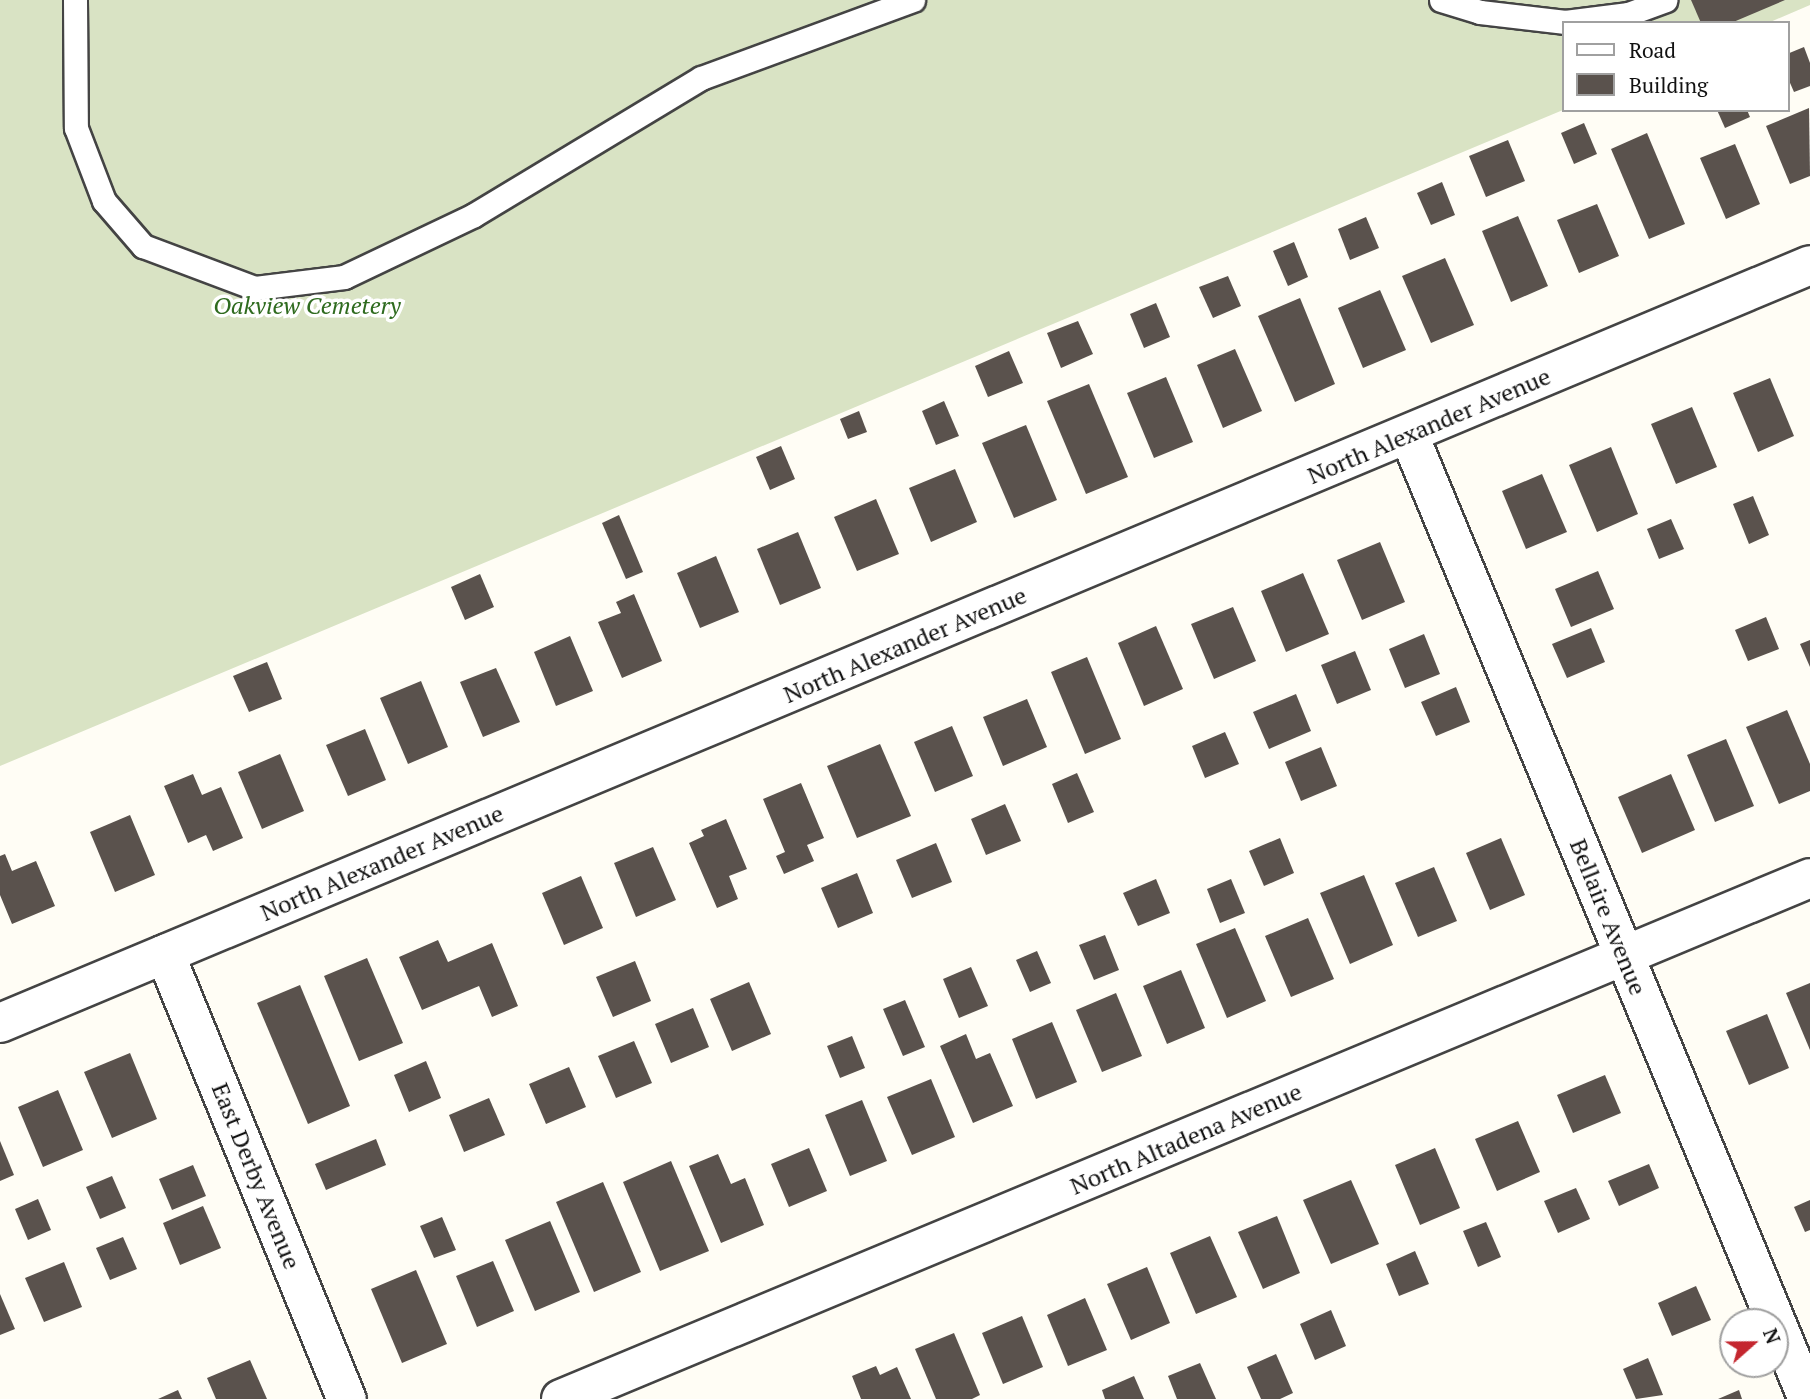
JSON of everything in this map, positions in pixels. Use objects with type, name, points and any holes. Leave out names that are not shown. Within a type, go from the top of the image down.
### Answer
[{"type":"street","name":"North Alexander Avenue","points":[[0,1023],[1810,265]]},
{"type":"street","name":"Bellaire Avenue","points":[[1409,435],[1808,1399]]},
{"type":"street","name":"North Altadena Avenue","points":[[561,1399],[1810,878]]},
{"type":"street","name":"East Derby Avenue","points":[[165,954],[347,1399]]},
{"type":"lane","points":[[75,0],[76,128],[104,201],[144,246],[255,288],[344,277],[474,215],[701,78],[913,0]]},
{"type":"lane","points":[[1441,0],[1480,12],[1562,22]]},
{"type":"lane","points":[[1480,12],[1508,0]]},
{"type":"lane","points":[[1573,21],[1628,14],[1666,0]]},
{"type":"green space","name":"Oakview Cemetery","points":[[0,0],[1810,0],[1810,5],[1773,21],[1562,21],[1562,110],[0,766]]},
{"type":"building","points":[[1691,0],[1785,0],[1736,21],[1700,21]]},
{"type":"building","points":[[1804,47],[1810,63],[1810,86],[1794,92],[1789,81],[1789,53]]},
{"type":"building","points":[[1809,108],[1810,176],[1790,184],[1766,126]]},
{"type":"building","points":[[1718,112],[1748,112],[1750,117],[1725,128]]},
{"type":"building","points":[[1584,123],[1597,154],[1574,164],[1561,133]]},
{"type":"building","points":[[1647,133],[1685,224],[1649,239],[1611,149]]},
{"type":"building","points":[[1508,140],[1525,181],[1486,197],[1469,156]]},
{"type":"building","points":[[1735,144],[1760,204],[1726,219],[1700,158]]},
{"type":"building","points":[[1442,182],[1455,215],[1431,225],[1417,193]]},
{"type":"building","points":[[1597,204],[1619,256],[1579,273],[1557,220]]},
{"type":"building","points":[[1518,216],[1548,286],[1511,302],[1482,231]]},
{"type":"building","points":[[1366,217],[1379,248],[1350,260],[1338,229]]},
{"type":"building","points":[[1294,242],[1308,277],[1288,286],[1273,251]]},
{"type":"building","points":[[1445,258],[1474,325],[1431,343],[1402,276]]},
{"type":"building","points":[[1228,276],[1241,306],[1213,318],[1199,287]]},
{"type":"building","points":[[1380,290],[1406,350],[1363,368],[1338,308]]},
{"type":"building","points":[[1300,298],[1335,384],[1295,402],[1258,316]]},
{"type":"building","points":[[1156,303],[1170,337],[1144,348],[1130,314]]},
{"type":"building","points":[[1078,321],[1093,354],[1061,368],[1047,333]]},
{"type":"building","points":[[1235,349],[1262,411],[1223,428],[1197,365]]},
{"type":"building","points":[[1009,351],[1023,383],[988,397],[975,366]]},
{"type":"building","points":[[1166,377],[1193,442],[1154,458],[1127,393]]},
{"type":"building","points":[[1770,378],[1794,436],[1758,452],[1733,393]]},
{"type":"building","points":[[1089,384],[1128,477],[1086,494],[1047,401]]},
{"type":"building","points":[[944,401],[959,436],[936,445],[922,411]]},
{"type":"building","points":[[1692,407],[1717,467],[1676,484],[1651,424]]},
{"type":"building","points":[[859,411],[867,432],[848,439],[840,419]]},
{"type":"building","points":[[1026,425],[1057,500],[1014,518],[982,443]]},
{"type":"building","points":[[781,446],[795,479],[770,490],[756,457]]},
{"type":"building","points":[[1611,447],[1638,514],[1597,532],[1569,465]]},
{"type":"building","points":[[955,469],[977,522],[931,542],[909,488]]},
{"type":"building","points":[[1542,474],[1567,532],[1526,549],[1502,491]]},
{"type":"building","points":[[1753,496],[1769,535],[1749,544],[1733,504]]},
{"type":"building","points":[[876,499],[899,554],[857,571],[834,517]]},
{"type":"building","points":[[619,515],[643,572],[626,579],[602,523]]},
{"type":"building","points":[[1671,519],[1684,549],[1659,559],[1647,529]]},
{"type":"building","points":[[798,532],[821,588],[780,605],[757,549]]},
{"type":"building","points":[[1380,542],[1405,602],[1362,620],[1337,560]]},
{"type":"building","points":[[716,556],[739,612],[700,628],[677,573]]},
{"type":"building","points":[[1598,571],[1614,609],[1571,627],[1555,589]]},
{"type":"building","points":[[1303,573],[1329,634],[1286,652],[1261,591]]},
{"type":"building","points":[[480,574],[494,607],[465,620],[451,587]]},
{"type":"building","points":[[634,594],[662,661],[622,678],[598,622],[621,613],[616,602]]},
{"type":"building","points":[[1233,607],[1256,661],[1214,679],[1191,624]]},
{"type":"building","points":[[1766,617],[1779,649],[1748,661],[1735,630]]},
{"type":"building","points":[[1156,626],[1183,689],[1144,706],[1118,643]]},
{"type":"building","points":[[1591,628],[1605,662],[1567,678],[1552,644]]},
{"type":"building","points":[[1424,634],[1440,674],[1405,688],[1389,649]]},
{"type":"building","points":[[570,636],[593,691],[556,706],[534,652]]},
{"type":"building","points":[[1810,640],[1810,667],[1800,644]]},
{"type":"building","points":[[1355,651],[1371,690],[1337,704],[1321,665]]},
{"type":"building","points":[[1087,657],[1121,739],[1085,754],[1051,672]]},
{"type":"building","points":[[267,662],[282,699],[249,712],[233,676]]},
{"type":"building","points":[[496,668],[520,722],[483,737],[460,682]]},
{"type":"building","points":[[421,681],[448,747],[408,764],[380,698]]},
{"type":"building","points":[[1456,687],[1470,722],[1436,736],[1421,702]]},
{"type":"building","points":[[1296,694],[1311,731],[1269,749],[1253,712]]},
{"type":"building","points":[[1027,699],[1047,747],[1003,766],[983,717]]},
{"type":"building","points":[[1787,710],[1810,764],[1810,791],[1779,804],[1746,727]]},
{"type":"building","points":[[952,726],[973,776],[935,792],[914,742]]},
{"type":"building","points":[[365,729],[386,780],[348,796],[326,745]]},
{"type":"building","points":[[1225,732],[1239,764],[1205,778],[1192,746]]},
{"type":"building","points":[[1726,739],[1754,806],[1715,822],[1687,755]]},
{"type":"building","points":[[880,744],[911,816],[857,838],[827,766]]},
{"type":"building","points":[[1321,747],[1337,786],[1301,801],[1285,762]]},
{"type":"building","points":[[280,754],[304,811],[262,829],[238,772]]},
{"type":"building","points":[[1077,773],[1094,812],[1068,823],[1052,784]]},
{"type":"building","points":[[193,774],[202,795],[221,787],[243,838],[213,851],[206,835],[188,843],[164,786]]},
{"type":"building","points":[[1671,774],[1695,830],[1642,853],[1618,797]]},
{"type":"building","points":[[801,783],[824,838],[807,845],[814,861],[784,874],[776,856],[785,852],[763,799]]},
{"type":"building","points":[[1005,804],[1021,841],[986,855],[971,819]]},
{"type":"building","points":[[130,815],[155,875],[115,892],[90,832]]},
{"type":"building","points":[[726,819],[747,869],[729,876],[738,899],[717,908],[689,843],[704,836],[701,830]]},
{"type":"building","points":[[1280,838],[1294,873],[1264,886],[1249,851]]},
{"type":"building","points":[[1501,838],[1525,895],[1490,910],[1466,853]]},
{"type":"building","points":[[936,843],[952,882],[912,898],[896,860]]},
{"type":"building","points":[[653,847],[676,900],[636,917],[614,863]]},
{"type":"building","points":[[5,854],[12,871],[36,861],[55,906],[12,924],[0,895],[0,856]]},
{"type":"building","points":[[1434,867],[1457,921],[1418,937],[1395,883]]},
{"type":"building","points":[[857,873],[873,913],[838,928],[821,888]]},
{"type":"building","points":[[1364,875],[1393,945],[1350,964],[1320,893]]},
{"type":"building","points":[[581,876],[603,928],[564,945],[542,893]]},
{"type":"building","points":[[1156,879],[1170,913],[1138,926],[1123,893]]},
{"type":"building","points":[[1231,879],[1245,913],[1220,923],[1207,889]]},
{"type":"building","points":[[1308,918],[1334,979],[1291,997],[1265,936]]},
{"type":"building","points":[[1235,928],[1266,1001],[1227,1018],[1196,944]]},
{"type":"building","points":[[1105,935],[1119,970],[1094,980],[1079,945]]},
{"type":"building","points":[[438,940],[448,962],[492,943],[518,1006],[492,1017],[479,986],[422,1010],[399,957]]},
{"type":"building","points":[[1037,951],[1051,983],[1030,992],[1016,960]]},
{"type":"building","points":[[367,958],[403,1043],[359,1061],[324,976]]},
{"type":"building","points":[[635,961],[651,1001],[613,1017],[596,977]]},
{"type":"building","points":[[971,967],[988,1006],[959,1018],[943,979]]},
{"type":"building","points":[[1181,970],[1205,1028],[1167,1044],[1143,986]]},
{"type":"building","points":[[749,982],[771,1034],[732,1051],[710,999]]},
{"type":"building","points":[[1810,983],[1810,1050],[1786,993]]},
{"type":"building","points":[[300,985],[350,1106],[308,1124],[257,1003]]},
{"type":"building","points":[[1116,993],[1142,1056],[1102,1072],[1076,1010]]},
{"type":"building","points":[[905,1000],[925,1047],[903,1056],[883,1009]]},
{"type":"building","points":[[693,1008],[709,1047],[671,1063],[655,1024]]},
{"type":"building","points":[[1767,1014],[1789,1068],[1749,1085],[1726,1031]]},
{"type":"building","points":[[1052,1022],[1077,1082],[1036,1099],[1012,1039]]},
{"type":"building","points":[[966,1034],[976,1059],[990,1053],[1013,1106],[973,1123],[940,1046]]},
{"type":"building","points":[[852,1036],[865,1068],[840,1078],[827,1046]]},
{"type":"building","points":[[634,1041],[652,1083],[616,1098],[598,1056]]},
{"type":"building","points":[[130,1053],[157,1119],[112,1138],[84,1072]]},
{"type":"building","points":[[426,1061],[441,1098],[409,1112],[394,1075]]},
{"type":"building","points":[[569,1067],[586,1107],[546,1124],[529,1084]]},
{"type":"building","points":[[1605,1075],[1621,1113],[1573,1133],[1557,1095]]},
{"type":"building","points":[[931,1079],[955,1137],[912,1155],[887,1097]]},
{"type":"building","points":[[58,1090],[83,1150],[43,1167],[18,1107]]},
{"type":"building","points":[[489,1098],[505,1135],[464,1152],[449,1115]]},
{"type":"building","points":[[862,1100],[887,1161],[850,1176],[825,1115]]},
{"type":"building","points":[[1518,1121],[1540,1172],[1497,1191],[1475,1139]]},
{"type":"building","points":[[376,1139],[386,1165],[326,1190],[315,1164]]},
{"type":"building","points":[[0,1141],[14,1175],[0,1181]]},
{"type":"building","points":[[809,1148],[827,1191],[789,1207],[771,1164]]},
{"type":"building","points":[[1435,1148],[1460,1208],[1420,1225],[1395,1165]]},
{"type":"building","points":[[718,1154],[731,1184],[745,1178],[764,1225],[721,1243],[689,1166]]},
{"type":"building","points":[[671,1161],[709,1251],[660,1271],[623,1182]]},
{"type":"building","points":[[1649,1164],[1659,1188],[1619,1206],[1608,1181]]},
{"type":"building","points":[[193,1165],[206,1196],[172,1210],[159,1179]]},
{"type":"building","points":[[112,1176],[126,1208],[100,1219],[86,1187]]},
{"type":"building","points":[[1351,1180],[1379,1244],[1331,1264],[1303,1200]]},
{"type":"building","points":[[603,1182],[641,1272],[594,1292],[556,1202]]},
{"type":"building","points":[[1576,1188],[1590,1219],[1558,1233],[1544,1201]]},
{"type":"building","points":[[38,1199],[51,1230],[28,1240],[15,1209]]},
{"type":"building","points":[[1810,1200],[1810,1230],[1805,1232],[1794,1207]]},
{"type":"building","points":[[203,1206],[221,1248],[180,1265],[163,1223]]},
{"type":"building","points":[[1277,1216],[1300,1273],[1263,1289],[1238,1232]]},
{"type":"building","points":[[442,1217],[456,1250],[434,1258],[420,1226]]},
{"type":"building","points":[[550,1221],[580,1292],[535,1311],[505,1240]]},
{"type":"building","points":[[1486,1222],[1501,1257],[1478,1267],[1463,1231]]},
{"type":"building","points":[[1210,1236],[1237,1297],[1196,1314],[1170,1253]]},
{"type":"building","points":[[123,1237],[137,1269],[110,1280],[96,1248]]},
{"type":"building","points":[[1415,1251],[1429,1284],[1399,1296],[1386,1264]]},
{"type":"building","points":[[493,1261],[514,1311],[477,1327],[456,1276]]},
{"type":"building","points":[[64,1262],[82,1307],[44,1322],[25,1278]]},
{"type":"building","points":[[1147,1267],[1170,1323],[1131,1340],[1107,1284]]},
{"type":"building","points":[[416,1270],[447,1344],[402,1363],[371,1289]]},
{"type":"building","points":[[1696,1286],[1711,1320],[1672,1336],[1658,1303]]},
{"type":"building","points":[[0,1294],[15,1329],[0,1335]]},
{"type":"building","points":[[1085,1298],[1107,1350],[1068,1366],[1047,1315]]},
{"type":"building","points":[[1331,1310],[1346,1346],[1315,1360],[1300,1324]]},
{"type":"building","points":[[1022,1316],[1043,1367],[1003,1384],[982,1333]]},
{"type":"building","points":[[954,1333],[980,1395],[972,1399],[936,1399],[915,1349]]},
{"type":"building","points":[[1276,1354],[1293,1393],[1280,1399],[1261,1399],[1247,1367]]},
{"type":"building","points":[[1648,1358],[1663,1395],[1636,1399],[1623,1369]]},
{"type":"building","points":[[250,1360],[267,1399],[216,1399],[207,1378]]},
{"type":"building","points":[[1200,1363],[1216,1399],[1177,1399],[1168,1376]]},
{"type":"building","points":[[876,1366],[880,1375],[897,1367],[911,1399],[861,1399],[852,1376]]},
{"type":"building","points":[[1134,1376],[1144,1399],[1105,1399],[1102,1390]]},
{"type":"building","points":[[178,1390],[182,1399],[158,1399]]},
{"type":"building","points":[[1739,1390],[1742,1399],[1718,1399]]}]
